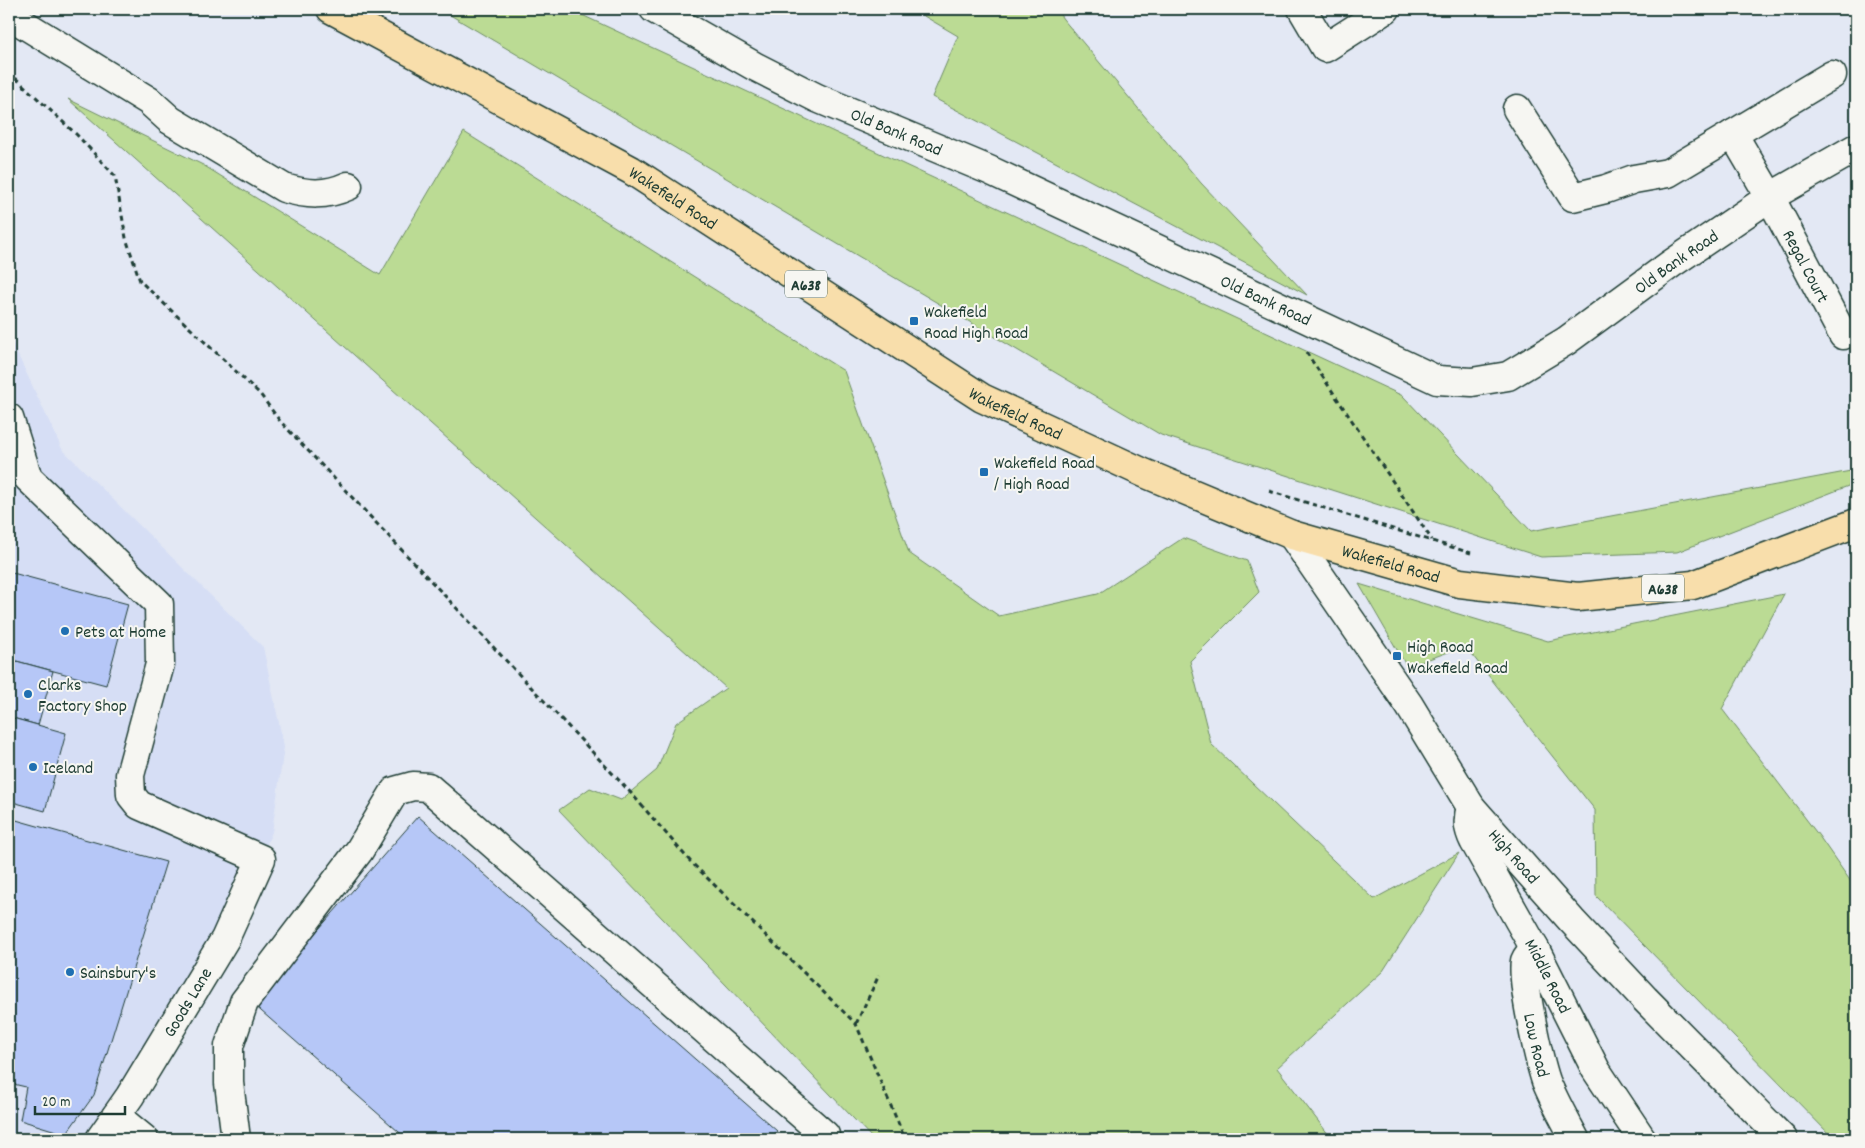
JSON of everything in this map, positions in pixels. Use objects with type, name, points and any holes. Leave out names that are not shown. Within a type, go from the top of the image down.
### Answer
[{"type":"highway","name":"Wakefield Road","points":[[331,9],[631,170],[982,398],[1144,473],[1292,535],[1460,582],[1578,598],[1692,584],[1856,523]]},
{"type":"street","name":"Old Bank Road","points":[[654,9],[754,66],[817,98],[989,170],[1437,380],[1472,382],[1508,376],[1566,341],[1671,264],[1770,197],[1856,148]]},
{"type":"street","points":[[1302,9],[1325,48],[1386,9]]},
{"type":"street","points":[[9,15],[149,100],[170,120],[284,188],[301,194],[321,194],[348,186]]},
{"type":"street","points":[[1517,110],[1573,196],[1606,189],[1634,179],[1668,173],[1832,75]]},
{"type":"street","name":"Regal Court","points":[[1733,134],[1770,197],[1843,335]]},
{"type":"street","name":"Goods Lane","points":[[9,418],[28,478],[159,604],[160,664],[130,774],[132,795],[139,805],[260,859],[225,939],[100,1139]]},
{"type":"street","name":"High Road","points":[[1292,535],[1409,705],[1471,807],[1598,950],[1783,1139]]},
{"type":"street","points":[[236,1139],[229,1083],[229,1046],[244,1002],[359,851],[396,792],[413,786],[428,787],[825,1135]]},
{"type":"street","name":"Middle Road","points":[[1471,807],[1468,817],[1469,830],[1535,949],[1596,1070],[1642,1139]]},
{"type":"street","name":"Low Road","points":[[1535,949],[1525,960],[1525,976],[1532,1027],[1546,1080],[1574,1139]]},
{"type":"street","points":[[116,1116],[144,1139]]},
{"type":"path","points":[[9,72],[78,135],[115,176],[126,238],[140,281],[260,394],[280,421],[630,792],[690,861],[856,1024],[905,1139]]},
{"type":"path","points":[[1300,344],[1460,582]]},
{"type":"path","points":[[1261,489],[1478,555]]},
{"type":"path","points":[[856,1024],[878,974]]},
{"type":"shaded area","points":[[9,336],[62,449],[263,647],[284,747],[272,832],[225,939],[100,1139],[9,1139]]},
{"type":"green space","points":[[440,9],[569,9],[1403,396],[1531,531],[1856,470],[1856,483],[1677,552],[1541,557],[1161,435]]},
{"type":"green space","points":[[912,9],[1056,9],[1201,183],[1307,295],[932,97],[958,36]]},
{"type":"green space","points":[[68,99],[203,165],[380,275],[464,132],[844,371],[909,553],[999,616],[1098,594],[1183,538],[1247,561],[1259,592],[1190,661],[1211,744],[1374,899],[1459,853],[1383,971],[1277,1068],[1332,1139],[873,1139],[559,810],[590,788],[621,800],[657,770],[676,723],[726,688]]},
{"type":"green space","points":[[1359,584],[1548,641],[1784,594],[1722,709],[1819,836],[1856,889],[1856,1139],[1834,1139],[1596,896],[1595,810],[1465,646],[1407,667]]},
{"type":"building","name":"Pets at Home","points":[[9,572],[128,604],[106,685],[9,659]]},
{"type":"building","name":"Clarks Factory Shop","points":[[9,659],[53,671],[38,725],[9,717]]},
{"type":"building","name":"Iceland","points":[[9,717],[66,733],[45,811],[9,801]]},
{"type":"building","points":[[418,816],[777,1131],[770,1139],[407,1139],[253,1004]]},
{"type":"building","name":"Sainsbury's","points":[[9,818],[166,862],[94,1095],[66,1134],[20,1120],[26,1087],[9,1083]]},
{"type":"place","name":"Wakefield Road High Road","points":[[914,321]]},
{"type":"place","name":"Wakefield Road / High Road","points":[[984,472]]},
{"type":"place","name":"Pets at Home","points":[[65,631]]},
{"type":"place","name":"High Road Wakefield Road","points":[[1397,656]]},
{"type":"place","name":"Clarks Factory Shop","points":[[28,694]]},
{"type":"place","name":"Iceland","points":[[33,767]]},
{"type":"place","name":"Sainsbury's","points":[[70,972]]}]
